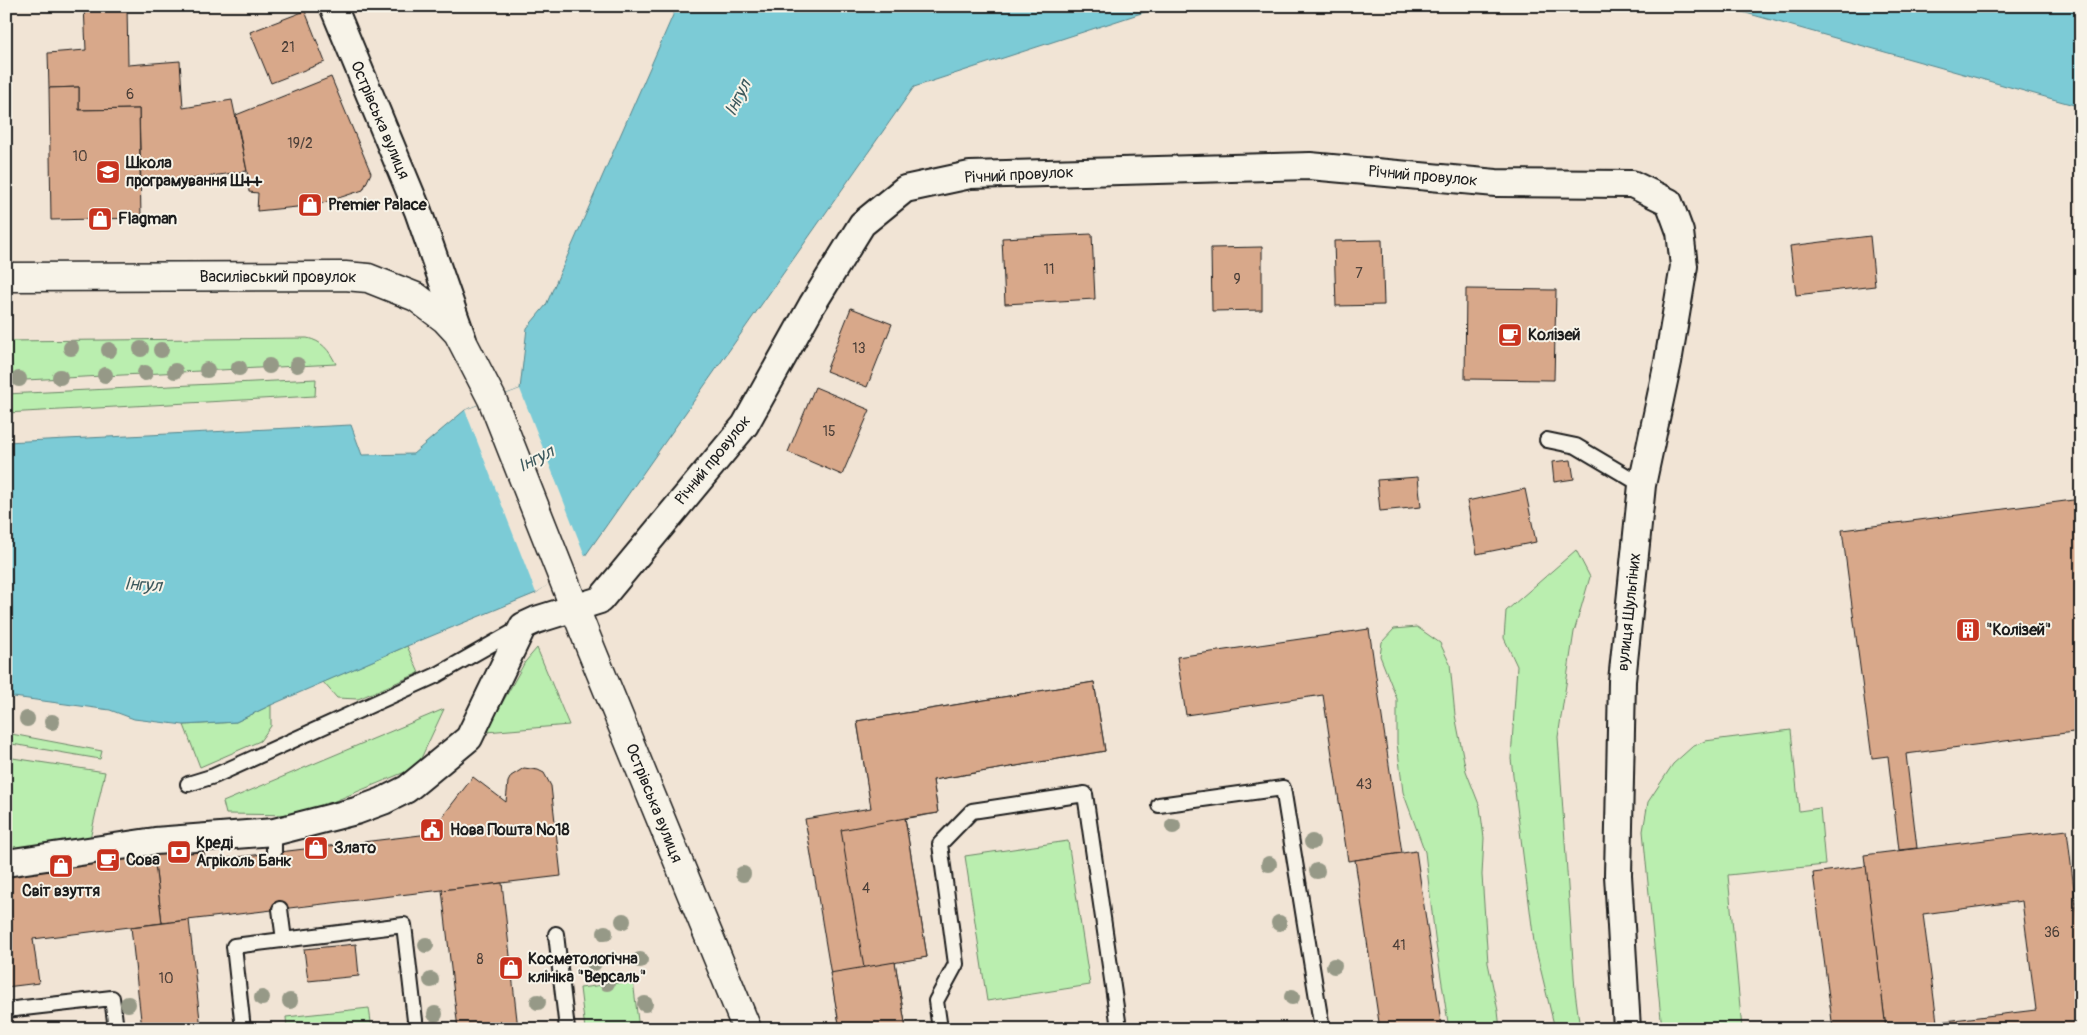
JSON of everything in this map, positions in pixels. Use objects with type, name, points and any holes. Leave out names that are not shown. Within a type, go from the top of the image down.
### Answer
[{"type":"main road","name":"Василівський провулок","points":[[6,277],[345,276],[368,278],[416,297],[445,319],[458,333],[466,348],[492,399],[562,577]]},
{"type":"main road","name":"Острівська вулиця","points":[[562,577],[576,607],[595,658],[747,1029]]},
{"type":"street","name":"Острівська вулиця","points":[[333,6],[418,211],[466,348]]},
{"type":"street","name":"Річний провулок","points":[[522,626],[600,600],[745,425],[812,306],[862,224],[905,189],[970,175],[1310,166],[1496,183],[1632,184],[1669,202]]},
{"type":"street","name":"вулиця Шульгіних","points":[[1627,1029],[1618,875],[1622,681],[1642,485],[1668,362],[1684,266],[1680,232],[1669,202]]},
{"type":"street","points":[[6,863],[155,840],[274,843],[384,801],[407,789],[434,769],[469,738],[522,626]]},
{"type":"lane","points":[[1547,440],[1576,446],[1642,485]]},
{"type":"lane","points":[[188,784],[214,776],[431,677],[522,626]]},
{"type":"lane","points":[[1159,806],[1283,788],[1322,1029]]},
{"type":"lane","points":[[940,1029],[936,1001],[956,964],[940,844],[972,811],[1085,794],[1119,1028],[1116,1029]]},
{"type":"lane","points":[[280,909],[284,940]]},
{"type":"lane","points":[[243,1029],[234,946],[404,926],[416,1029]]},
{"type":"lane","points":[[556,934],[567,1029]]},
{"type":"lane","points":[[6,1010],[112,998],[116,1029]]},
{"type":"green space","points":[[307,338],[317,341],[324,347],[331,354],[336,364],[6,381],[6,341]]},
{"type":"green space","points":[[316,379],[315,396],[6,413],[6,394]]},
{"type":"green space","points":[[1576,550],[1590,577],[1574,632],[1558,737],[1575,991],[1580,1029],[1555,1029],[1534,942],[1511,759],[1517,666],[1504,638],[1506,611]]},
{"type":"green space","points":[[1417,627],[1440,643],[1450,664],[1455,715],[1466,771],[1480,807],[1484,838],[1482,875],[1488,963],[1500,1029],[1449,1029],[1435,938],[1425,852],[1403,792],[1397,743],[1397,699],[1380,656],[1382,642],[1394,629]]},
{"type":"green space","points":[[407,646],[419,673],[358,699],[337,698],[323,682]]},
{"type":"green space","points":[[537,648],[569,725],[486,732],[525,662]]},
{"type":"green space","points":[[271,705],[271,726],[260,741],[200,767],[184,725],[236,722]]},
{"type":"green space","points":[[444,709],[417,767],[301,815],[226,814],[223,802]]},
{"type":"green space","points":[[1791,730],[1799,811],[1820,808],[1825,865],[1728,875],[1742,1029],[1662,1029],[1643,831],[1648,802],[1673,764],[1692,747],[1705,741]]},
{"type":"green space","points":[[6,733],[102,751],[100,759],[6,743]]},
{"type":"green space","points":[[6,757],[105,772],[90,839],[6,850]]},
{"type":"green space","points":[[1068,841],[1090,985],[987,1001],[965,856]]},
{"type":"green space","points":[[633,981],[639,1029],[585,1029],[580,988]]},
{"type":"green space","points":[[369,1008],[372,1029],[287,1029],[286,1017]]},
{"type":"water","name":"Інгул","points":[[677,6],[1163,6],[914,87],[585,556],[536,593],[407,646],[236,722],[184,725],[134,719],[110,710],[6,696],[6,442],[351,425],[362,455],[413,454],[465,410],[520,389],[527,328],[546,305]]},
{"type":"water","points":[[1721,6],[2081,6],[2081,107]]},
{"type":"pier","points":[[520,389],[585,556],[584,560],[536,593],[465,410]]},
{"type":"building","points":[[84,6],[127,6],[128,65],[180,61],[183,108],[232,100],[247,171],[141,186],[139,109],[79,110],[79,87],[49,88],[48,53],[86,50]]},
{"type":"building","points":[[376,6],[395,6],[378,13]]},
{"type":"building","points":[[305,11],[325,62],[271,83],[250,32]]},
{"type":"building","points":[[331,77],[371,173],[363,190],[317,205],[257,211],[258,193],[249,192],[247,171],[236,115]]},
{"type":"building","points":[[79,87],[79,110],[139,109],[141,218],[51,220],[49,88]]},
{"type":"building","points":[[1092,234],[1095,299],[1005,304],[1002,238]]},
{"type":"building","points":[[1870,236],[1875,286],[1796,295],[1790,246]]},
{"type":"building","points":[[1382,240],[1384,305],[1336,306],[1334,241]]},
{"type":"building","points":[[1262,247],[1262,310],[1212,311],[1211,248]]},
{"type":"building","name":"Колізей","points":[[1466,289],[1556,290],[1554,380],[1465,379]]},
{"type":"building","points":[[851,308],[892,324],[867,387],[826,371]]},
{"type":"building","points":[[815,387],[870,410],[842,475],[788,452]]},
{"type":"building","points":[[1571,460],[1574,479],[1554,482],[1552,462]]},
{"type":"building","points":[[1418,477],[1421,507],[1380,511],[1377,480]]},
{"type":"building","points":[[1525,489],[1536,542],[1477,554],[1467,501]]},
{"type":"building","name":"\"Колізей\"","points":[[2081,499],[2081,731],[1906,754],[1917,848],[1899,850],[1888,756],[1872,758],[1842,530]]},
{"type":"building","points":[[1369,629],[1402,853],[1348,861],[1323,695],[1186,715],[1177,657]]},
{"type":"building","points":[[1094,682],[1105,751],[933,780],[938,813],[874,824],[857,721]]},
{"type":"building","points":[[1094,682],[1105,751],[933,780],[938,813],[905,818],[927,957],[895,962],[906,1029],[840,1029],[805,819],[871,808],[857,721]]},
{"type":"building","points":[[524,768],[544,773],[551,786],[561,876],[162,923],[154,855],[204,849],[205,861],[429,834],[473,777],[506,802],[508,782],[511,776]]},
{"type":"building","points":[[905,818],[927,957],[864,968],[841,830]]},
{"type":"building","points":[[2067,830],[2081,949],[2081,1029],[1886,1029],[1864,855]],"holes":[[[2022,901],[2036,1010],[1937,1022],[1923,914]]]},
{"type":"building","points":[[1416,851],[1442,1029],[1380,1029],[1355,860]]},
{"type":"building","points":[[154,855],[162,923],[33,939],[39,983],[6,987],[6,872]]},
{"type":"building","points":[[1866,866],[1886,1029],[1833,1029],[1813,873]]},
{"type":"building","points":[[502,883],[518,1029],[458,1029],[442,890]]},
{"type":"building","points":[[189,920],[201,1029],[142,1029],[131,927]]},
{"type":"building","points":[[356,944],[359,976],[308,981],[304,949]]},
{"type":"building","points":[[895,962],[906,1029],[840,1029],[830,973]]},
{"type":"place","name":"Школа програмування Ш++","points":[[108,172]]},
{"type":"place","name":"Premier Palace","points":[[310,205]]},
{"type":"place","name":"Flagman","points":[[100,219]]},
{"type":"place","name":"Колізей","points":[[1510,335]]},
{"type":"place","name":"\"Колізей\"","points":[[1968,630]]},
{"type":"place","name":"Нова Пошта №18","points":[[432,830]]},
{"type":"place","name":"Злато","points":[[316,848]]},
{"type":"place","name":"Креді Агріколь Банк","points":[[179,852]]},
{"type":"place","name":"Сова","points":[[108,860]]},
{"type":"place","name":"Світ взуття","points":[[61,866]]},
{"type":"place","name":"Косметологічна клініка \"Версаль\"","points":[[511,968]]}]
